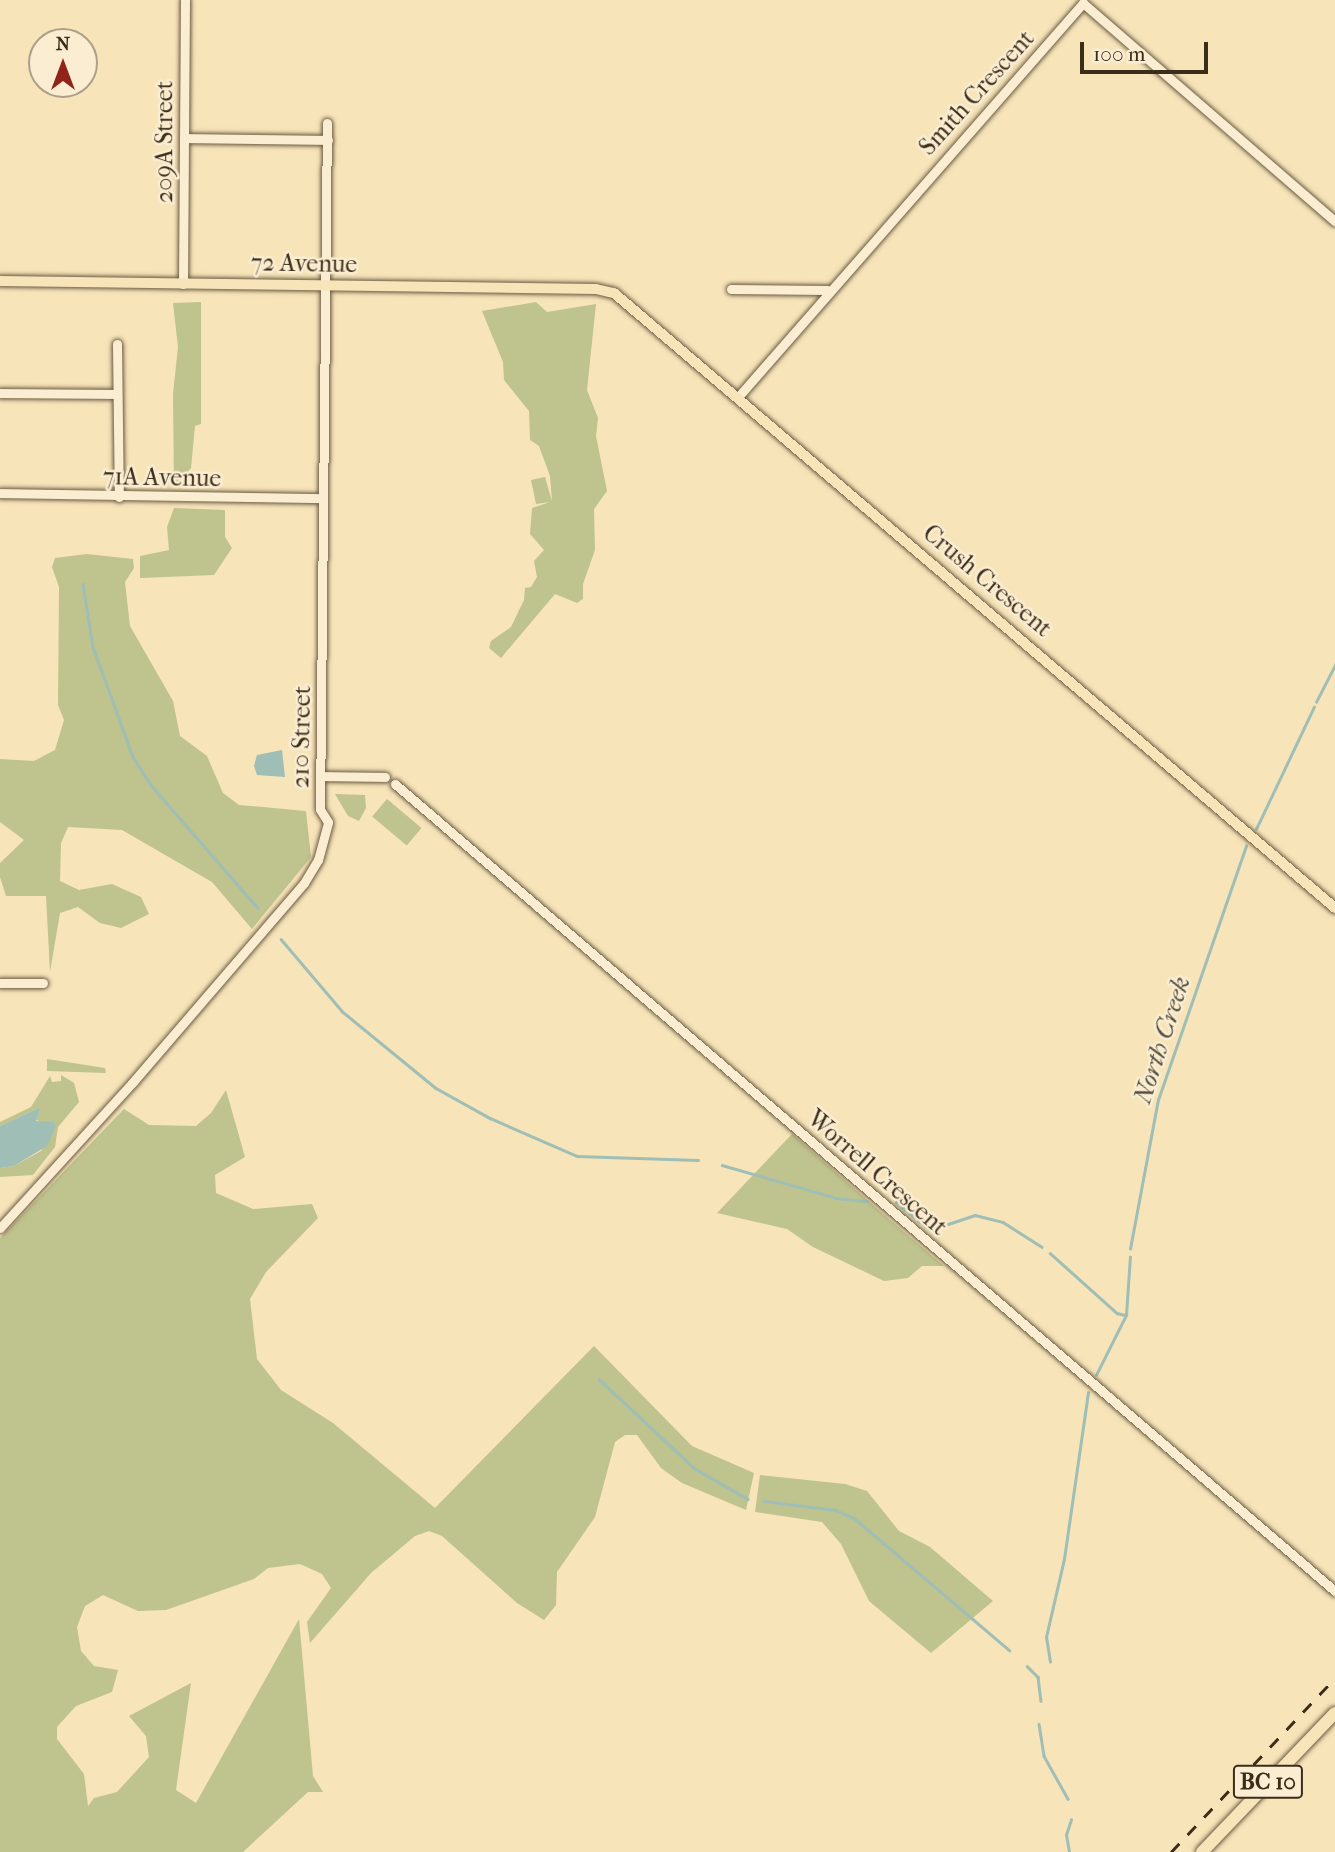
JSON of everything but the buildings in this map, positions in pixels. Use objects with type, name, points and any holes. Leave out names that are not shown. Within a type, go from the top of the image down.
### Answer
[{"type":"highway","name":"BC 10","points":[[1202,1852],[1335,1713]]},
{"type":"main road","name":"72 Avenue","points":[[0,281],[608,291]]},
{"type":"main road","name":"Crush Crescent","points":[[608,291],[738,397],[1335,908]]},
{"type":"street","name":"209A Street","points":[[183,284],[186,0]]},
{"type":"street","name":"Smith Crescent","points":[[738,397],[827,290],[1083,3],[1335,221]]},
{"type":"street","name":"210 Street","points":[[0,1228],[132,1083],[312,872],[328,822],[320,809],[327,123]]},
{"type":"street","points":[[184,138],[328,140]]},
{"type":"street","points":[[731,289],[827,290]]},
{"type":"street","points":[[117,344],[119,498]]},
{"type":"street","points":[[0,393],[116,394]]},
{"type":"street","name":"71A Avenue","points":[[0,494],[119,498],[323,498]]},
{"type":"street","points":[[321,776],[385,777]]},
{"type":"street","name":"Worrell Crescent","points":[[395,785],[1335,1591]]},
{"type":"street","points":[[0,983],[43,983]]},
{"type":"green space","points":[[201,302],[201,424],[195,426],[191,468],[174,487],[173,394],[178,347],[173,303]]},
{"type":"green space","points":[[536,302],[547,312],[596,304],[587,390],[598,418],[596,436],[607,491],[594,509],[595,550],[583,584],[583,599],[577,603],[555,594],[501,658],[489,648],[491,641],[511,627],[524,600],[525,588],[531,587],[537,577],[534,561],[544,550],[530,534],[532,508],[550,502],[536,504],[531,480],[545,477],[552,501],[550,476],[539,446],[530,440],[529,411],[504,380],[503,362],[482,311]]},
{"type":"green space","points":[[174,508],[225,510],[225,537],[232,548],[214,575],[140,578],[140,556],[169,550],[167,527]]},
{"type":"green space","points":[[87,554],[133,559],[134,568],[125,582],[130,626],[173,701],[180,736],[207,756],[223,793],[239,805],[306,811],[311,857],[252,929],[212,882],[122,830],[68,827],[61,843],[60,881],[79,890],[112,884],[141,897],[149,914],[121,928],[100,923],[78,907],[60,913],[50,972],[46,896],[6,896],[0,877],[0,863],[24,840],[0,822],[0,759],[34,761],[55,750],[64,720],[58,705],[59,587],[52,567],[55,558]]},
{"type":"green space","points":[[335,794],[365,795],[366,808],[359,821],[348,816]]},
{"type":"green space","points":[[387,799],[421,828],[407,846],[372,817]]},
{"type":"green space","points":[[47,1059],[105,1068],[106,1073],[47,1071]]},
{"type":"green space","points":[[61,1075],[74,1083],[79,1102],[58,1127],[55,1147],[33,1175],[0,1177],[0,1168],[14,1166],[41,1151],[55,1126],[36,1120],[41,1107],[0,1126],[0,1122],[31,1107],[50,1076],[52,1082],[61,1081]]},
{"type":"green space","points":[[226,1090],[245,1157],[215,1175],[216,1193],[253,1209],[312,1204],[318,1218],[266,1272],[250,1299],[257,1359],[281,1390],[333,1423],[435,1508],[594,1346],[692,1446],[754,1473],[746,1510],[682,1483],[661,1468],[637,1435],[625,1435],[615,1442],[595,1517],[557,1572],[556,1605],[544,1620],[517,1603],[442,1536],[429,1531],[415,1536],[371,1573],[310,1643],[307,1622],[331,1588],[322,1574],[300,1564],[268,1568],[254,1579],[166,1610],[138,1611],[103,1595],[85,1606],[77,1627],[81,1651],[94,1666],[118,1670],[112,1692],[76,1706],[57,1727],[57,1739],[84,1774],[88,1806],[94,1798],[117,1792],[149,1757],[146,1736],[129,1716],[191,1683],[176,1790],[196,1803],[299,1619],[313,1776],[323,1792],[308,1792],[243,1852],[0,1852],[0,1238],[124,1109],[149,1125],[196,1126],[211,1113]]},
{"type":"green space","points":[[792,1134],[944,1266],[922,1266],[908,1278],[884,1281],[813,1247],[787,1229],[717,1213]]},
{"type":"green space","points":[[760,1475],[845,1484],[867,1491],[899,1531],[930,1547],[993,1601],[931,1653],[869,1601],[841,1544],[822,1522],[755,1512]]},
{"type":"water","points":[[282,750],[285,777],[257,775],[254,766],[257,755]]},
{"type":"water","points":[[41,1107],[36,1121],[54,1122],[56,1126],[47,1146],[14,1166],[0,1168],[0,1126]]},
{"type":"waterway","points":[[83,584],[93,647],[133,757],[151,785],[258,908]]},
{"type":"waterway","name":"North Creek","points":[[1316,702],[1335,665]]},
{"type":"waterway","name":"North Creek","points":[[1256,829],[1314,707]]},
{"type":"waterway","name":"North Creek","points":[[1130,1249],[1158,1100],[1246,846]]},
{"type":"waterway","points":[[281,939],[343,1012],[436,1088],[490,1118],[577,1156],[698,1160]]},
{"type":"waterway","points":[[722,1165],[836,1198],[867,1201]]},
{"type":"waterway","points":[[896,1202],[930,1230],[975,1215],[1003,1222],[1042,1247]]},
{"type":"waterway","points":[[1050,1253],[1117,1313],[1125,1315]]},
{"type":"waterway","name":"North Creek","points":[[1096,1375],[1126,1315],[1130,1257]]},
{"type":"waterway","points":[[599,1379],[694,1468],[748,1499]]},
{"type":"waterway","name":"North Creek","points":[[1050,1662],[1046,1637],[1064,1559],[1088,1393]]},
{"type":"waterway","points":[[764,1501],[835,1510],[854,1518],[1009,1650]]},
{"type":"waterway","points":[[1027,1666],[1038,1677]]},
{"type":"waterway","name":"North Creek","points":[[1038,1677],[1041,1701]]},
{"type":"waterway","name":"North Creek","points":[[1039,1724],[1044,1756],[1068,1799]]},
{"type":"waterway","name":"North Creek","points":[[1069,1852],[1066,1835],[1071,1820]]},
{"type":"railway","points":[[1171,1852],[1335,1678]]}]
